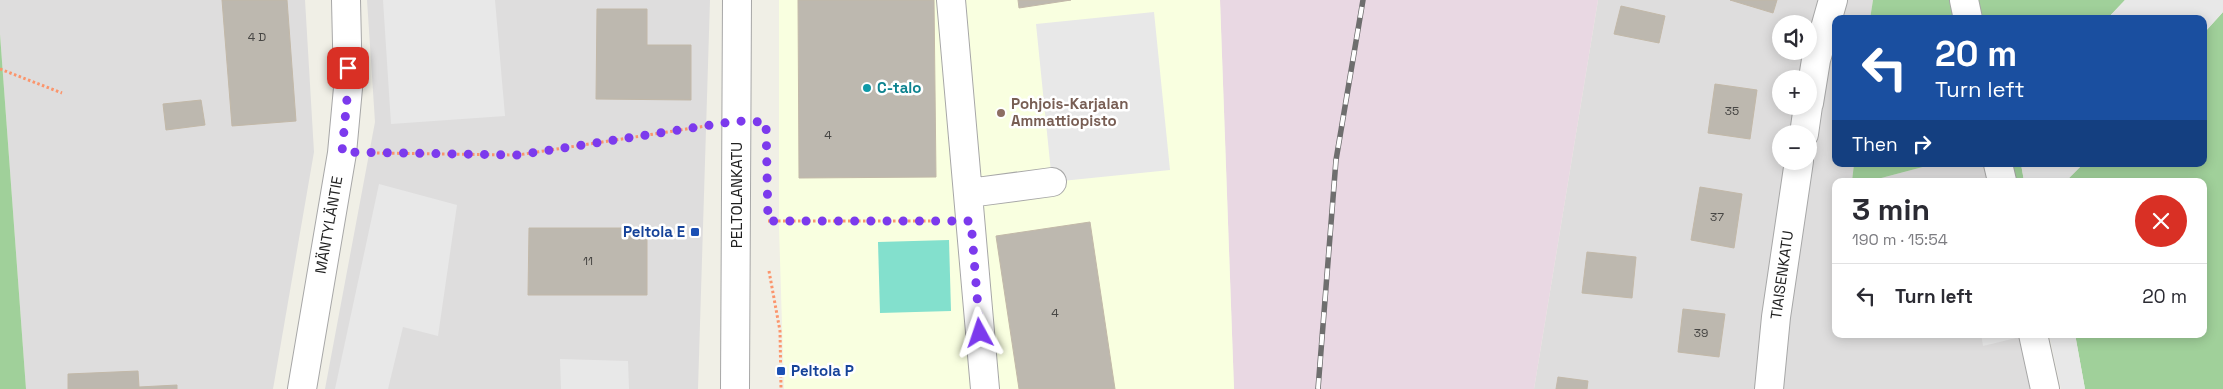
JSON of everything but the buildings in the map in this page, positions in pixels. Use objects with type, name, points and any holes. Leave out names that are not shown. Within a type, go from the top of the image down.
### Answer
[{"type":"street","name":"MÄNTYLÄNTIE","points":[[302,389],[342,152],[348,88],[346,0]]},
{"type":"street","name":"PELTOLANKATU","points":[[735,389],[737,0]]},
{"type":"street","points":[[950,0],[956,77],[969,193],[985,389]]},
{"type":"street","points":[[1814,70],[1832,0]]},
{"type":"street","points":[[1964,0],[1967,15]]},
{"type":"street","name":"TIAISENKATU","points":[[1768,389],[1776,317],[1798,170]]},
{"type":"street","points":[[969,193],[1052,182]]},
{"type":"street","points":[[2034,338],[2045,389]]},
{"type":"path","points":[[0,69],[62,94]]},
{"type":"path","points":[[342,152],[518,155],[737,121]]},
{"type":"path","points":[[768,211],[768,229]]},
{"type":"path","points":[[768,221],[971,221]]},
{"type":"path","points":[[768,264],[780,332],[781,389]]},
{"type":"shaded area","points":[[0,0],[305,0],[314,152],[273,389],[26,389],[0,34]]},
{"type":"shaded area","points":[[367,0],[710,0],[698,389],[325,389],[375,122]]},
{"type":"shaded area","points":[[383,0],[495,0],[505,116],[391,124]]},
{"type":"shaded area","name":"Pohjois-Karjalan Ammattiopisto","points":[[779,0],[1220,0],[1234,389],[784,389],[779,227]]},
{"type":"shaded area","points":[[1220,0],[1598,0],[1534,389],[1234,389]]},
{"type":"shaded area","points":[[1598,0],[1873,0],[1871,15],[1832,15],[1832,167],[1854,167],[1852,178],[1832,178],[1832,338],[2039,338],[2055,389],[1534,389]]},
{"type":"shaded area","points":[[2125,0],[2223,0],[2223,12],[2207,30],[2207,15],[2111,15]]},
{"type":"shaded area","points":[[1154,12],[1170,170],[1052,182],[1036,24]]},
{"type":"shaded area","points":[[1923,167],[1984,167],[1988,178],[1881,178]]},
{"type":"shaded area","points":[[2022,167],[2080,167],[2069,178],[2023,178]]},
{"type":"shaded area","points":[[379,184],[457,205],[438,336],[403,327],[388,389],[335,389]]},
{"type":"shaded area","points":[[949,240],[951,311],[880,313],[878,242]]},
{"type":"shaded area","points":[[1982,338],[2016,338],[1983,346]]},
{"type":"shaded area","points":[[2050,338],[2076,338],[2085,389],[2061,389]]},
{"type":"shaded area","points":[[560,359],[628,361],[629,389],[561,389]]},
{"type":"green space","points":[[1873,0],[2125,0],[2111,15],[1871,15]]},
{"type":"green space","points":[[2223,12],[2223,389],[2085,389],[2076,338],[2207,338],[2207,178],[2069,178],[2080,167],[2207,167],[2207,30]]},
{"type":"green space","points":[[0,34],[26,389],[0,389]]},
{"type":"green space","points":[[1854,167],[1923,167],[1881,178],[1852,178]]},
{"type":"green space","points":[[1986,167],[2022,167],[2023,178],[1992,178]]},
{"type":"railway","points":[[1318,389],[1336,160],[1363,0]]},
{"type":"place","name":"C-talo","points":[[867,88]]},
{"type":"place","name":"Pohjois-Karjalan Ammattiopisto","points":[[1001,113]]},
{"type":"place","name":"Peltola E","points":[[695,232]]},
{"type":"place","name":"Peltola P","points":[[781,371]]},
{"type":"route","points":[[348,68],[342,152],[518,155],[737,121],[766,122],[768,221],[971,221],[980,333]]}]
